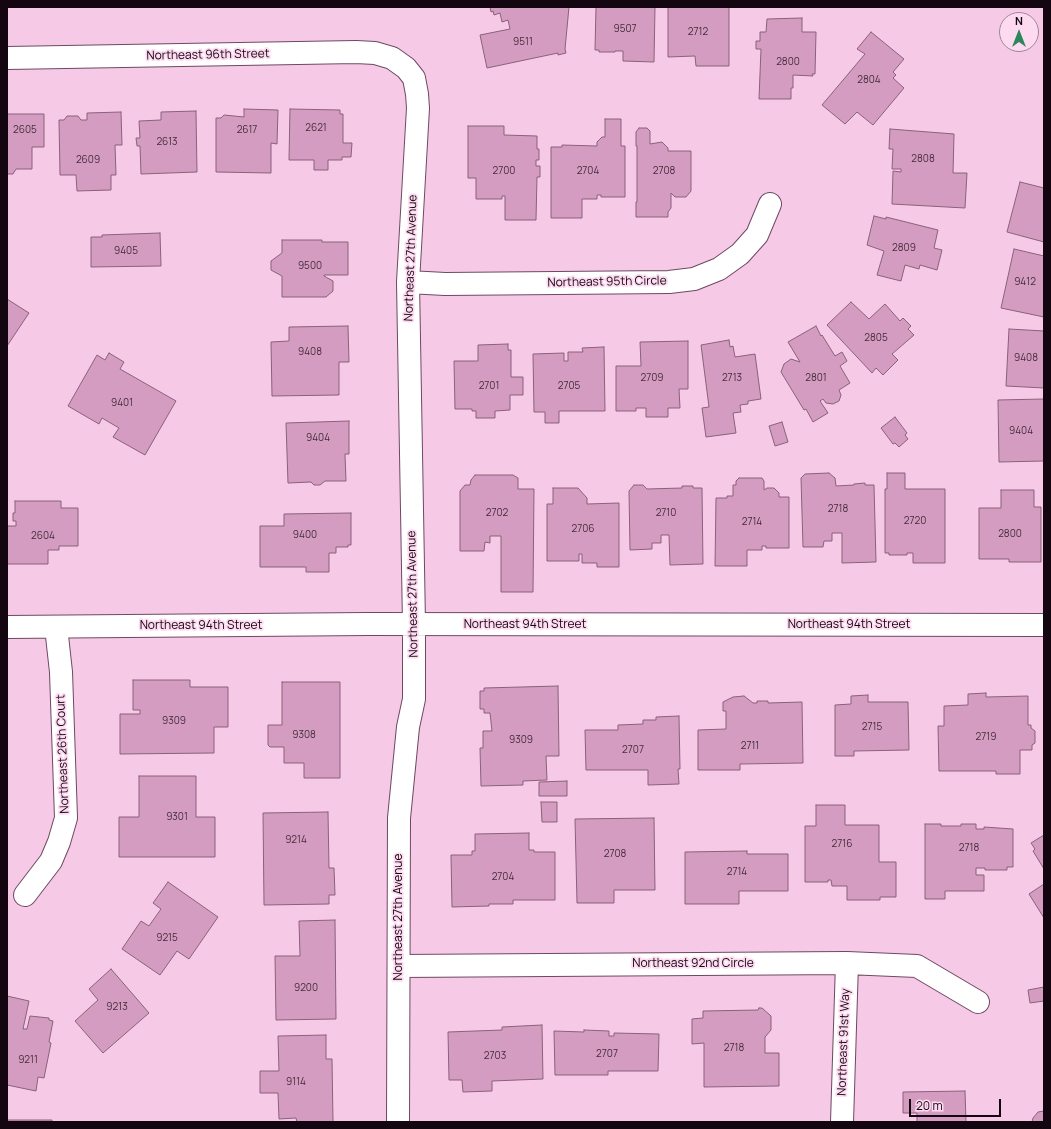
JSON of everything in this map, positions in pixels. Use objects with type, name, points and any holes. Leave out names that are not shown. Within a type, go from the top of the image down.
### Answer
[{"type":"street","name":"Northeast 96th Street","points":[[7,58],[356,52],[375,53],[392,58],[406,68]]},
{"type":"street","name":"Northeast 27th Avenue","points":[[398,1122],[399,818],[408,727],[414,699],[408,282],[418,108],[414,78],[406,68]]},
{"type":"street","name":"Northeast 95th Circle","points":[[408,282],[445,284],[670,282],[694,279],[719,269],[740,254],[757,235],[770,204]]},
{"type":"street","name":"Northeast 94th Street","points":[[7,627],[414,624],[1044,625]]},
{"type":"street","name":"Northeast 26th Court","points":[[25,895],[50,861],[59,842],[66,818],[60,672],[56,626]]},
{"type":"street","name":"Northeast 92nd Circle","points":[[399,966],[847,962],[917,966],[978,1002]]},
{"type":"street","name":"Northeast 91st Way","points":[[842,1122],[847,962]]},
{"type":"building","points":[[490,7],[569,7],[565,49],[566,53],[558,55],[558,53],[487,68],[480,35],[510,29],[508,20],[502,22],[500,13],[494,15],[493,11],[491,12]]},
{"type":"building","points":[[596,7],[655,7],[654,62],[623,61],[623,51],[599,52],[599,50],[595,50]]},
{"type":"building","points":[[668,7],[729,7],[729,66],[696,66],[695,56],[668,57]]},
{"type":"building","points":[[802,18],[802,32],[816,32],[815,74],[812,74],[813,76],[793,75],[791,99],[759,99],[761,49],[756,49],[756,41],[760,41],[760,32],[766,32],[767,19]]},
{"type":"building","points":[[871,32],[904,59],[893,72],[896,75],[893,78],[904,88],[873,125],[857,112],[845,124],[822,105],[865,54],[857,49]]},
{"type":"building","points":[[244,109],[278,110],[277,144],[271,143],[271,173],[216,172],[216,118],[221,118],[224,115],[244,117]]},
{"type":"building","points":[[290,109],[340,110],[340,114],[343,114],[343,143],[352,143],[351,157],[342,157],[342,160],[328,160],[328,170],[314,170],[314,160],[289,160]]},
{"type":"building","points":[[196,111],[197,172],[141,174],[140,146],[137,146],[136,138],[140,138],[139,121],[161,120],[161,112]]},
{"type":"building","points":[[121,112],[122,145],[115,145],[116,175],[111,175],[111,190],[77,191],[76,175],[60,175],[59,120],[64,120],[67,116],[78,116],[81,120],[87,120],[87,113]]},
{"type":"building","points":[[7,114],[44,114],[44,147],[32,147],[32,169],[16,169],[13,174],[7,174]]},
{"type":"building","points":[[605,119],[621,119],[621,146],[625,146],[625,197],[601,197],[601,195],[597,195],[597,199],[582,199],[582,218],[551,218],[551,147],[562,147],[562,145],[597,146],[597,142],[602,137],[605,137]]},
{"type":"building","points":[[468,126],[504,126],[504,135],[537,136],[539,160],[536,160],[536,166],[540,166],[540,177],[537,177],[536,220],[505,220],[505,196],[502,196],[502,199],[476,199],[476,178],[468,178]]},
{"type":"building","points":[[639,128],[647,128],[650,131],[650,144],[662,142],[668,148],[668,151],[691,151],[691,191],[686,197],[675,197],[671,193],[671,208],[668,212],[668,217],[636,217],[636,132]]},
{"type":"building","points":[[890,129],[954,134],[953,173],[967,173],[965,208],[892,204],[893,171],[901,172],[901,169],[892,169],[893,149],[889,149]]},
{"type":"building","points":[[1020,182],[1044,188],[1044,242],[1007,232]]},
{"type":"building","points":[[874,216],[886,219],[886,217],[938,230],[934,248],[942,250],[937,270],[920,265],[919,269],[905,265],[901,281],[877,275],[884,251],[867,245]]},
{"type":"building","points":[[160,233],[161,266],[91,267],[91,237],[102,237],[102,235]]},
{"type":"building","points":[[282,240],[322,240],[322,242],[348,242],[348,275],[324,275],[333,281],[333,291],[326,297],[282,297],[282,276],[271,270],[271,261],[282,253]]},
{"type":"building","points":[[1014,249],[1044,256],[1044,317],[1001,308]]},
{"type":"building","points":[[7,299],[29,313],[7,346]]},
{"type":"building","points":[[851,302],[869,319],[885,304],[900,321],[903,318],[911,326],[908,329],[914,335],[892,354],[898,360],[883,375],[876,368],[872,373],[827,325]]},
{"type":"building","points":[[348,326],[349,362],[339,362],[339,395],[272,396],[271,342],[289,341],[289,327]]},
{"type":"building","points":[[816,326],[835,356],[842,352],[847,361],[840,366],[850,383],[839,390],[841,395],[839,401],[833,404],[826,403],[823,399],[820,401],[828,413],[813,422],[781,372],[784,364],[791,359],[800,362],[788,342]]},
{"type":"building","points":[[1009,329],[1044,331],[1044,388],[1006,386]]},
{"type":"building","points":[[729,340],[730,347],[733,346],[735,357],[755,354],[761,399],[748,401],[748,404],[740,405],[741,412],[733,413],[736,433],[706,437],[702,408],[709,407],[701,345]]},
{"type":"building","points":[[688,341],[688,389],[679,389],[680,408],[668,408],[668,417],[646,417],[646,408],[636,408],[636,411],[616,411],[616,366],[641,366],[640,342]]},
{"type":"building","points":[[508,344],[508,350],[511,350],[511,377],[523,377],[523,395],[510,395],[510,410],[495,411],[495,418],[476,418],[476,411],[472,411],[472,409],[455,409],[454,361],[478,361],[478,345]]},
{"type":"building","points":[[604,347],[605,411],[559,411],[559,423],[545,423],[545,412],[534,412],[533,354],[564,353],[564,361],[568,361],[568,352],[583,352],[582,348]]},
{"type":"building","points":[[109,353],[124,362],[120,369],[176,401],[145,455],[113,437],[119,428],[102,418],[99,424],[68,406],[97,355],[105,360]]},
{"type":"building","points":[[1044,399],[1044,461],[999,462],[998,400]]},
{"type":"building","points":[[895,417],[907,433],[905,435],[908,439],[899,447],[895,443],[893,444],[881,428]]},
{"type":"building","points":[[349,421],[349,454],[345,454],[346,481],[325,481],[320,485],[314,485],[311,482],[288,483],[286,423]]},
{"type":"building","points":[[782,422],[788,442],[775,446],[769,426]]},
{"type":"building","points":[[829,473],[835,478],[836,486],[865,483],[865,485],[874,485],[876,562],[842,563],[842,533],[832,533],[832,541],[824,541],[823,547],[803,547],[801,478],[805,474]]},
{"type":"building","points":[[887,473],[905,473],[905,489],[945,489],[945,563],[913,563],[913,553],[907,553],[907,555],[889,555],[889,553],[885,553],[885,489],[887,489]]},
{"type":"building","points":[[475,475],[513,475],[518,478],[518,489],[534,489],[533,592],[501,592],[501,536],[490,536],[490,543],[485,542],[484,551],[460,551],[460,491],[465,485],[470,485],[471,480]]},
{"type":"building","points":[[739,478],[762,478],[764,481],[764,490],[767,488],[774,488],[779,493],[779,497],[789,497],[789,548],[766,548],[766,546],[762,546],[762,550],[747,550],[747,566],[715,566],[716,498],[727,498],[727,496],[733,496],[733,485],[736,485],[736,481]]},
{"type":"building","points":[[634,485],[643,485],[647,489],[682,488],[682,486],[702,488],[703,564],[670,565],[669,535],[661,535],[661,543],[652,543],[652,549],[630,550],[629,491]]},
{"type":"building","points":[[553,488],[578,488],[587,498],[587,504],[619,503],[619,567],[597,567],[597,563],[582,563],[582,554],[579,554],[579,561],[547,561],[547,504],[553,504]]},
{"type":"building","points":[[1001,490],[1034,490],[1034,507],[1041,507],[1041,562],[1009,562],[1009,559],[979,559],[979,508],[1001,508]]},
{"type":"building","points":[[15,501],[61,501],[61,508],[78,508],[78,546],[59,546],[59,550],[48,550],[48,564],[7,564],[7,526],[16,526],[16,521],[13,521]]},
{"type":"building","points":[[351,513],[351,545],[348,545],[348,547],[336,547],[336,553],[329,553],[329,572],[306,572],[306,567],[260,567],[260,526],[284,526],[284,514]]},
{"type":"building","points":[[133,680],[190,680],[190,687],[228,687],[228,727],[214,727],[214,753],[120,754],[120,714],[140,714],[140,710],[133,710]]},
{"type":"building","points":[[282,682],[340,682],[340,778],[304,778],[304,763],[284,763],[284,747],[270,747],[268,745],[268,725],[282,725]]},
{"type":"building","points":[[558,686],[559,756],[546,756],[547,780],[523,781],[523,785],[481,786],[480,748],[483,748],[483,731],[492,731],[490,713],[484,713],[484,709],[480,709],[480,691],[484,691],[484,688]]},
{"type":"building","points":[[986,693],[986,697],[1028,696],[1028,725],[1031,725],[1031,728],[1035,731],[1035,743],[1032,745],[1032,750],[1020,750],[1020,774],[996,774],[996,771],[939,771],[938,726],[944,726],[944,706],[968,705],[968,694]]},
{"type":"building","points":[[868,695],[868,702],[908,702],[909,750],[854,751],[854,756],[835,756],[835,705],[851,704],[851,696]]},
{"type":"building","points":[[744,696],[753,703],[757,703],[757,701],[768,701],[768,703],[802,702],[803,763],[740,764],[740,770],[698,770],[698,730],[726,729],[726,711],[723,711],[723,702],[733,697]]},
{"type":"building","points":[[679,716],[679,784],[648,785],[648,770],[586,770],[585,730],[618,730],[618,725],[643,724],[643,720],[656,720],[656,717]]},
{"type":"building","points":[[139,776],[196,776],[196,817],[215,817],[215,857],[119,857],[119,817],[139,817]]},
{"type":"building","points":[[567,781],[567,796],[539,796],[539,782]]},
{"type":"building","points":[[541,802],[557,802],[557,822],[542,822]]},
{"type":"building","points":[[816,805],[845,805],[845,825],[879,825],[879,862],[896,862],[896,897],[880,897],[880,900],[847,900],[847,886],[832,886],[831,880],[828,880],[828,882],[805,882],[805,826],[816,826]]},
{"type":"building","points":[[328,812],[329,868],[334,868],[335,895],[329,895],[329,904],[264,905],[263,813]]},
{"type":"building","points":[[654,818],[655,890],[614,890],[614,903],[577,903],[575,819]]},
{"type":"building","points":[[925,824],[961,826],[961,824],[976,824],[976,829],[984,829],[984,827],[1013,829],[1013,867],[1007,867],[1007,870],[985,870],[985,868],[976,868],[976,875],[984,875],[984,891],[945,891],[945,899],[925,899]]},
{"type":"building","points":[[529,833],[529,850],[534,850],[534,852],[555,852],[555,900],[513,900],[513,904],[452,907],[451,855],[472,855],[472,851],[475,851],[475,834]]},
{"type":"building","points":[[1044,835],[1044,869],[1033,851],[1035,849],[1031,843]]},
{"type":"building","points":[[747,851],[747,854],[788,854],[788,891],[739,891],[739,904],[685,904],[685,852]]},
{"type":"building","points":[[168,882],[218,917],[189,959],[177,951],[160,975],[122,949],[141,921],[149,926],[161,909],[153,903]]},
{"type":"building","points":[[1044,884],[1044,918],[1029,894]]},
{"type":"building","points":[[335,920],[336,1019],[276,1020],[275,956],[300,956],[299,921]]},
{"type":"building","points":[[111,969],[149,1013],[103,1053],[75,1021],[98,1000],[89,989]]},
{"type":"building","points":[[1044,987],[1044,1001],[1030,1003],[1028,990]]},
{"type":"building","points":[[7,996],[29,1001],[23,1029],[27,1029],[30,1016],[49,1018],[49,1020],[53,1021],[49,1042],[51,1043],[44,1078],[38,1077],[36,1091],[7,1085]]},
{"type":"building","points":[[759,1008],[762,1008],[771,1016],[771,1030],[765,1037],[765,1053],[779,1053],[779,1086],[704,1087],[704,1043],[692,1044],[692,1019],[703,1018],[703,1011],[758,1010]]},
{"type":"building","points":[[542,1025],[543,1079],[492,1081],[492,1091],[463,1092],[462,1080],[449,1080],[448,1032],[502,1030],[502,1027]]},
{"type":"building","points":[[584,1030],[609,1031],[609,1036],[614,1036],[614,1033],[659,1034],[658,1071],[608,1071],[608,1075],[555,1075],[554,1031],[584,1032]]},
{"type":"building","points":[[326,1035],[326,1059],[332,1059],[333,1122],[297,1122],[296,1118],[279,1119],[278,1093],[260,1093],[260,1071],[279,1071],[278,1036]]},
{"type":"building","points":[[965,1091],[966,1122],[917,1122],[917,1113],[903,1113],[903,1092]]},
{"type":"building","points":[[1044,1111],[1044,1122],[1032,1122],[1033,1118],[1038,1112]]},
{"type":"building","points":[[7,1120],[52,1120],[52,1122],[7,1122]]}]
